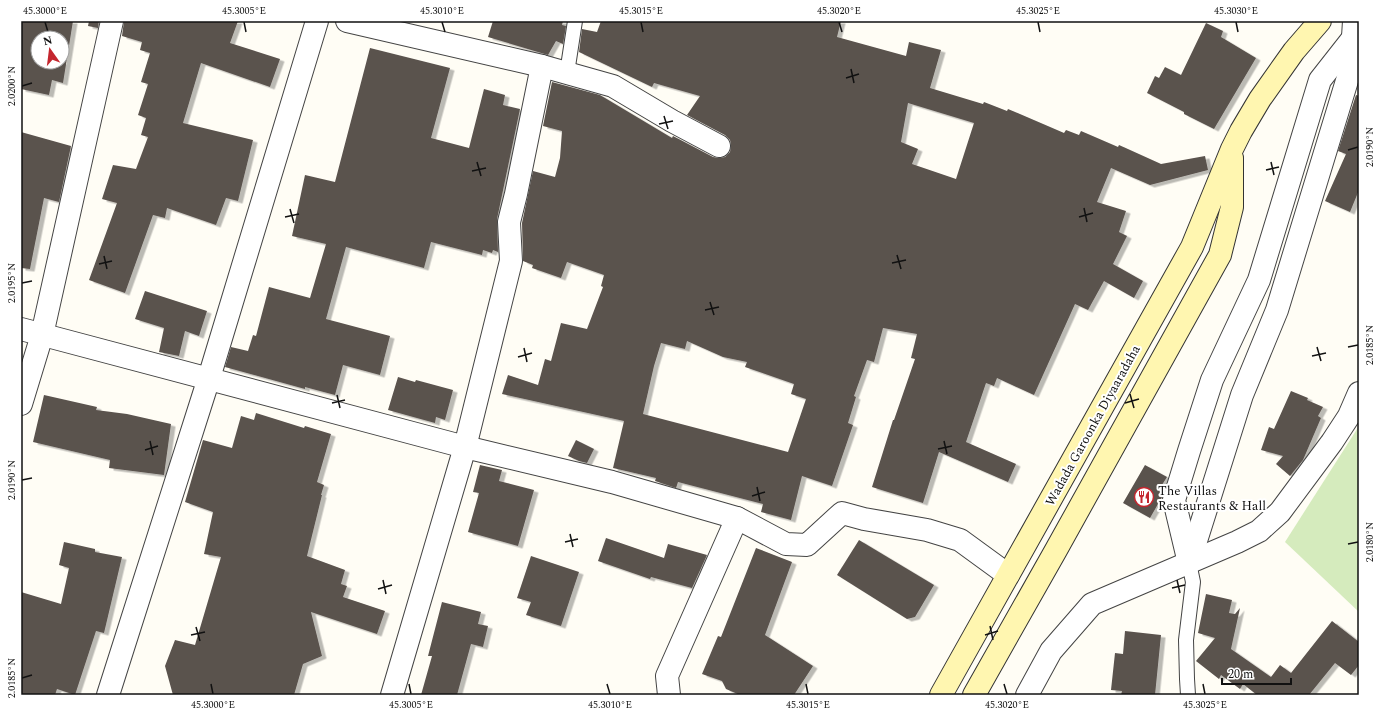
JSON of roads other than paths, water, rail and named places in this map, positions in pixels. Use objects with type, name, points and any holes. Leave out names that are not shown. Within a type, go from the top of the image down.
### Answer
[{"type":"main road","name":"Wadada Garoonka Diyaaradaha","points":[[941,695],[1192,247],[1232,149],[1241,131],[1260,99],[1294,51],[1320,21]]},
{"type":"main road","name":"Wadada Garoonka Diyaaradaha","points":[[974,695],[1220,255],[1232,207],[1232,149]]},
{"type":"street","points":[[21,404],[42,335],[112,21]]},
{"type":"street","points":[[108,695],[209,378],[316,21]]},
{"type":"street","points":[[347,21],[542,66],[613,86],[672,122],[719,146]]},
{"type":"street","points":[[1189,563],[1174,500],[1189,451],[1212,380],[1259,280],[1320,80],[1354,29]]},
{"type":"street","points":[[1189,563],[1242,395],[1277,310],[1349,74],[1354,29]]},
{"type":"street","points":[[392,695],[465,447],[511,261],[509,222],[542,66]]},
{"type":"street","points":[[21,329],[465,447],[612,482],[737,518],[786,544],[807,545],[842,513],[864,519],[927,530],[960,540],[1008,575]]},
{"type":"street","points":[[1027,695],[1051,651],[1092,604],[1237,542],[1259,531],[1280,512],[1332,442],[1349,416],[1359,393]]},
{"type":"street","points":[[669,695],[667,676],[737,518]]},
{"type":"lane","points":[[567,73],[575,21]]},
{"type":"lane","points":[[1188,695],[1186,640],[1193,582],[1189,563]]},
{"type":"place","name":"The Villas Restaurants & Hall","points":[[1144,497]]}]
